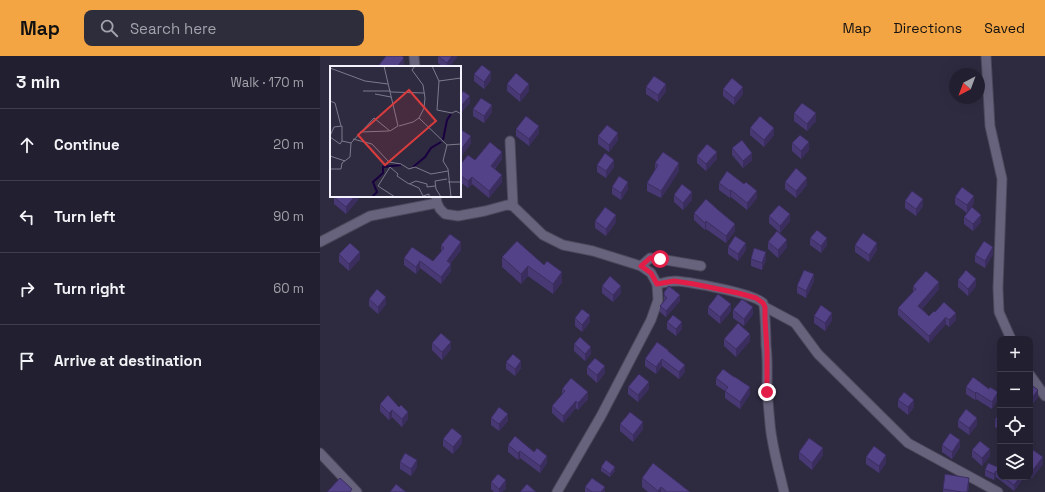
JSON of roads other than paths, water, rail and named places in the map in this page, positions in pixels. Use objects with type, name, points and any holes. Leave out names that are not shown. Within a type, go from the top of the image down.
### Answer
[{"type":"street","points":[[414,56],[415,66]]},
{"type":"street","points":[[986,56],[990,126],[1002,179],[998,288],[999,312],[1010,336]]},
{"type":"street","points":[[510,142],[513,206]]},
{"type":"street","points":[[320,242],[370,216],[436,199],[440,209],[445,214],[458,216],[506,205],[513,206],[543,235],[563,245],[593,251],[641,266],[651,273],[657,284],[658,300],[651,320],[601,416],[557,492]]},
{"type":"street","points":[[641,266],[650,258],[701,266]]},
{"type":"street","points":[[657,284],[674,281],[738,293],[756,298],[763,303],[765,307],[795,323],[818,354],[908,444],[998,492]]},
{"type":"street","points":[[765,307],[767,392],[770,426],[784,492]]},
{"type":"street","points":[[1033,379],[1045,396]]},
{"type":"street","points":[[320,453],[357,492]]}]
